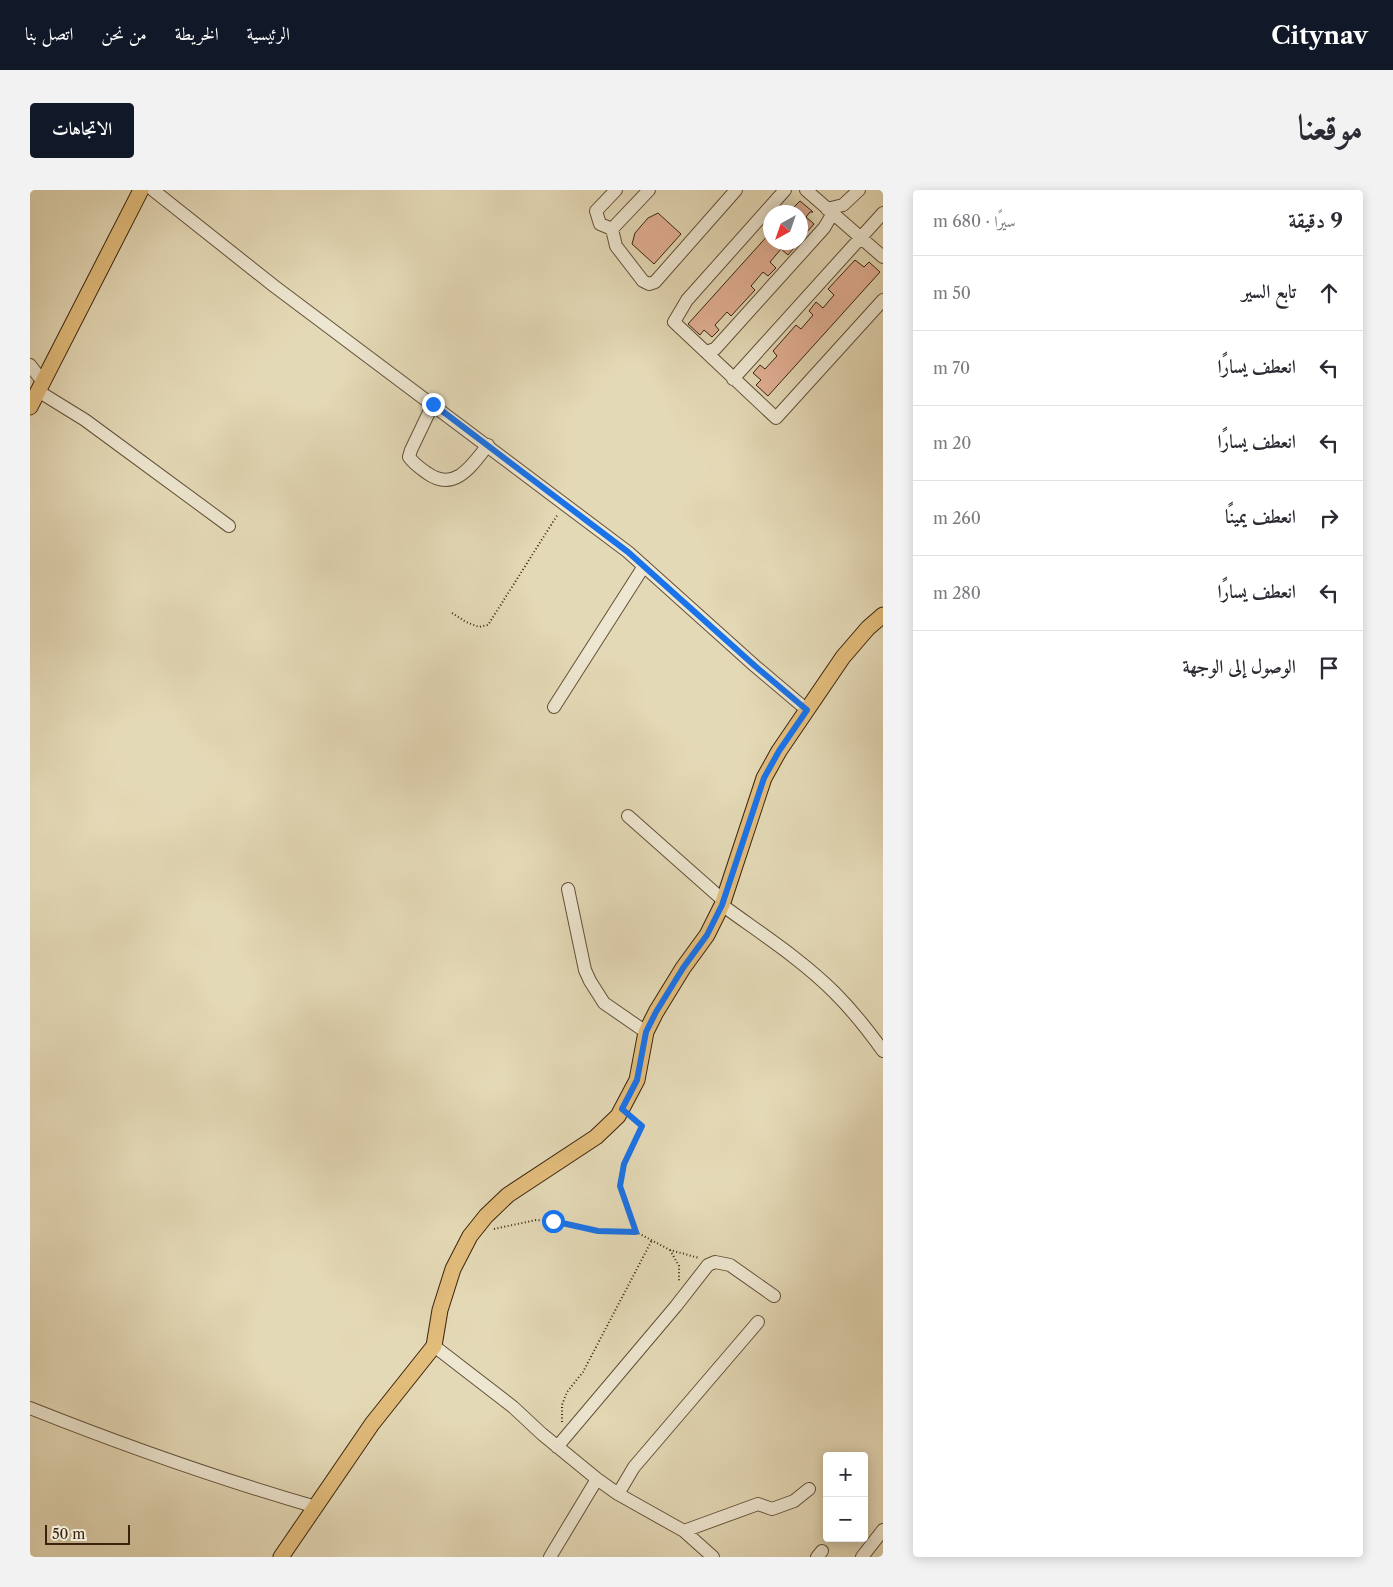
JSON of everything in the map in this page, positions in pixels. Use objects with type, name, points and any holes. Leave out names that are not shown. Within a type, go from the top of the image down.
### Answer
[{"type":"main road","points":[[30,407],[141,190]]},
{"type":"main road","points":[[281,1557],[372,1424],[434,1346],[440,1310],[453,1269],[472,1233],[486,1216],[508,1195],[596,1137],[618,1116],[637,1080],[646,1032],[683,968],[707,935],[723,903],[764,778],[779,751],[843,657],[868,628],[883,616]]},
{"type":"street","points":[[153,190],[274,286],[628,552],[807,710]]},
{"type":"street","points":[[601,190],[601,206]]},
{"type":"street","points":[[612,229],[600,224],[596,211],[616,190]]},
{"type":"street","points":[[612,229],[649,190]]},
{"type":"street","points":[[612,229],[616,246],[643,281],[649,284],[655,282],[736,190]]},
{"type":"street","points":[[785,190],[688,300],[674,322],[776,418],[883,300]]},
{"type":"street","points":[[806,190],[883,257]]},
{"type":"street","points":[[706,352],[715,349],[824,228],[830,211],[843,205],[859,190]]},
{"type":"street","points":[[734,378],[883,213]]},
{"type":"street","points":[[30,365],[40,386],[229,526]]},
{"type":"street","points":[[433,404],[411,450],[410,457],[413,463],[433,477],[445,480],[459,477],[468,470],[488,445]]},
{"type":"street","points":[[554,706],[644,566]]},
{"type":"street","points":[[628,816],[723,903],[807,969],[833,992],[868,1030],[883,1050]]},
{"type":"street","points":[[568,889],[585,970],[590,981],[604,1003],[646,1032]]},
{"type":"street","points":[[560,1444],[708,1265],[715,1262],[730,1265],[774,1296]]},
{"type":"street","points":[[618,1494],[634,1467],[758,1322]]},
{"type":"street","points":[[434,1346],[560,1444],[597,1479],[618,1494],[684,1531],[713,1557]]},
{"type":"street","points":[[30,1408],[252,1489],[316,1507]]},
{"type":"street","points":[[550,1557],[597,1479]]},
{"type":"street","points":[[684,1531],[758,1504],[772,1509],[794,1501],[809,1489]]},
{"type":"street","points":[[862,1557],[883,1530]]},
{"type":"path","points":[[452,613],[478,628],[488,624],[564,503]]},
{"type":"path","points":[[622,1109],[642,1126],[624,1164],[620,1186],[636,1232]]},
{"type":"path","points":[[472,1233],[536,1220],[553,1221],[598,1231],[636,1232],[670,1250],[715,1262]]},
{"type":"path","points":[[560,1444],[562,1405],[567,1392],[583,1372],[652,1240]]},
{"type":"path","points":[[670,1250],[679,1266],[680,1288],[676,1306]]},
{"type":"building","points":[[800,201],[805,205],[796,205]]},
{"type":"building","points":[[658,213],[681,234],[654,264],[632,244],[635,233],[648,218]]},
{"type":"building","points":[[808,219],[814,224],[808,231]]},
{"type":"building","points":[[763,241],[763,250],[780,250],[770,262],[776,268],[768,276],[763,272],[751,286],[755,290],[731,316],[727,312],[715,325],[719,330],[712,337],[704,330],[700,335],[688,324]]},
{"type":"building","points":[[782,250],[792,250],[788,255]]},
{"type":"building","points":[[855,260],[864,267],[869,262],[880,272],[768,396],[756,385],[761,380],[753,373],[760,365],[765,369],[777,356],[773,351],[796,325],[801,329],[813,315],[809,311],[816,302],[823,308],[834,295],[828,289]]},
{"type":"route","points":[[433,404],[628,552],[807,710],[779,751],[764,778],[722,905],[707,935],[683,968],[646,1032],[637,1080],[622,1109],[642,1126],[624,1164],[620,1186],[636,1232],[622,1230],[598,1231],[553,1221]]}]
